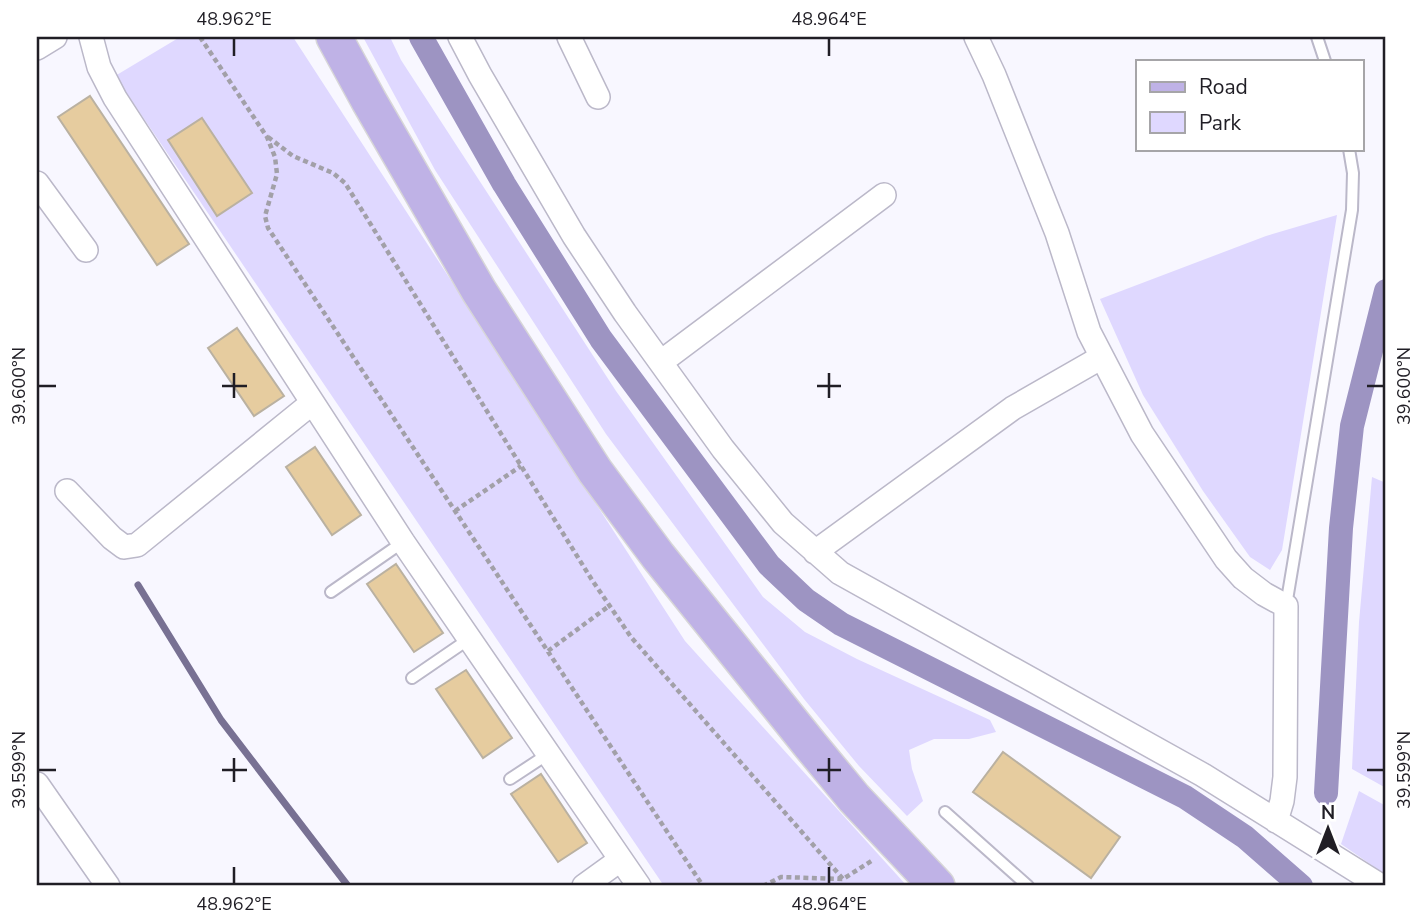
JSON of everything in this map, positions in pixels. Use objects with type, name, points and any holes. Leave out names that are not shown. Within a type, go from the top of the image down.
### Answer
[{"type":"main road","points":[[334,37],[479,291],[595,471],[658,556],[803,736],[854,797],[937,886]]},
{"type":"street","points":[[37,48],[55,37]]},
{"type":"street","points":[[91,37],[99,66],[115,98],[403,542],[639,886]]},
{"type":"street","points":[[460,37],[574,236],[723,449],[782,523],[840,573],[865,589],[1203,775],[1381,886]]},
{"type":"street","points":[[569,37],[598,97]]},
{"type":"street","points":[[976,37],[995,75],[1057,233],[1089,332],[1142,434],[1214,543],[1243,579],[1286,606],[1285,777],[1276,821]]},
{"type":"street","points":[[37,183],[86,250]]},
{"type":"street","points":[[661,362],[884,195]]},
{"type":"street","points":[[815,552],[1013,408],[1102,357]]},
{"type":"street","points":[[67,491],[112,538],[124,547],[137,545],[313,403]]},
{"type":"street","points":[[37,784],[108,886]]},
{"type":"street","points":[[584,886],[621,860]]},
{"type":"lane","points":[[1317,37],[1325,60]]},
{"type":"lane","points":[[1286,606],[1352,209],[1353,173],[1349,150]]},
{"type":"lane","points":[[331,592],[403,542]]},
{"type":"lane","points":[[412,678],[469,639]]},
{"type":"lane","points":[[510,779],[548,754]]},
{"type":"lane","points":[[945,812],[1028,886]]},
{"type":"path","points":[[200,37],[267,137],[275,157],[277,174],[265,216],[268,228],[703,886]]},
{"type":"path","points":[[267,137],[293,156],[333,173],[345,183],[631,637],[843,879]]},
{"type":"path","points":[[455,511],[521,466]]},
{"type":"path","points":[[548,651],[610,606]]},
{"type":"path","points":[[763,886],[781,877],[843,879],[869,864],[895,841]]},
{"type":"green space","points":[[180,37],[293,37],[685,641],[907,886],[664,886],[115,76]]},
{"type":"green space","points":[[363,37],[390,37],[401,60],[616,391],[763,597],[805,632],[990,720],[996,732],[969,739],[934,739],[909,750],[912,769],[923,801],[907,816],[859,766],[804,699],[606,434],[435,170]]},
{"type":"green space","points":[[1337,215],[1282,550],[1270,570],[1250,557],[1203,491],[1143,395],[1100,299],[1266,236]]},
{"type":"green space","points":[[1372,477],[1386,483],[1386,788],[1352,769],[1359,622]]},
{"type":"green space","points":[[1359,791],[1386,806],[1386,875],[1341,844]]},
{"type":"building","points":[[90,96],[189,244],[157,265],[58,117]]},
{"type":"building","points":[[202,118],[252,193],[217,216],[168,140]]},
{"type":"building","points":[[237,328],[284,396],[254,416],[208,348]]},
{"type":"building","points":[[315,447],[361,515],[332,535],[286,467]]},
{"type":"building","points":[[396,564],[443,633],[414,652],[367,584]]},
{"type":"building","points":[[466,670],[512,738],[483,758],[436,689]]},
{"type":"building","points":[[1003,752],[1120,837],[1091,878],[973,792]]},
{"type":"building","points":[[541,774],[587,843],[558,862],[511,794]]},
{"type":"waterway","points":[[421,37],[504,184],[601,339],[769,565],[806,600],[841,624],[1185,797],[1245,837],[1301,886]]},
{"type":"waterway","points":[[1326,793],[1341,528],[1352,426],[1386,291]]},
{"type":"waterway","points":[[138,585],[221,720],[348,886]]}]
